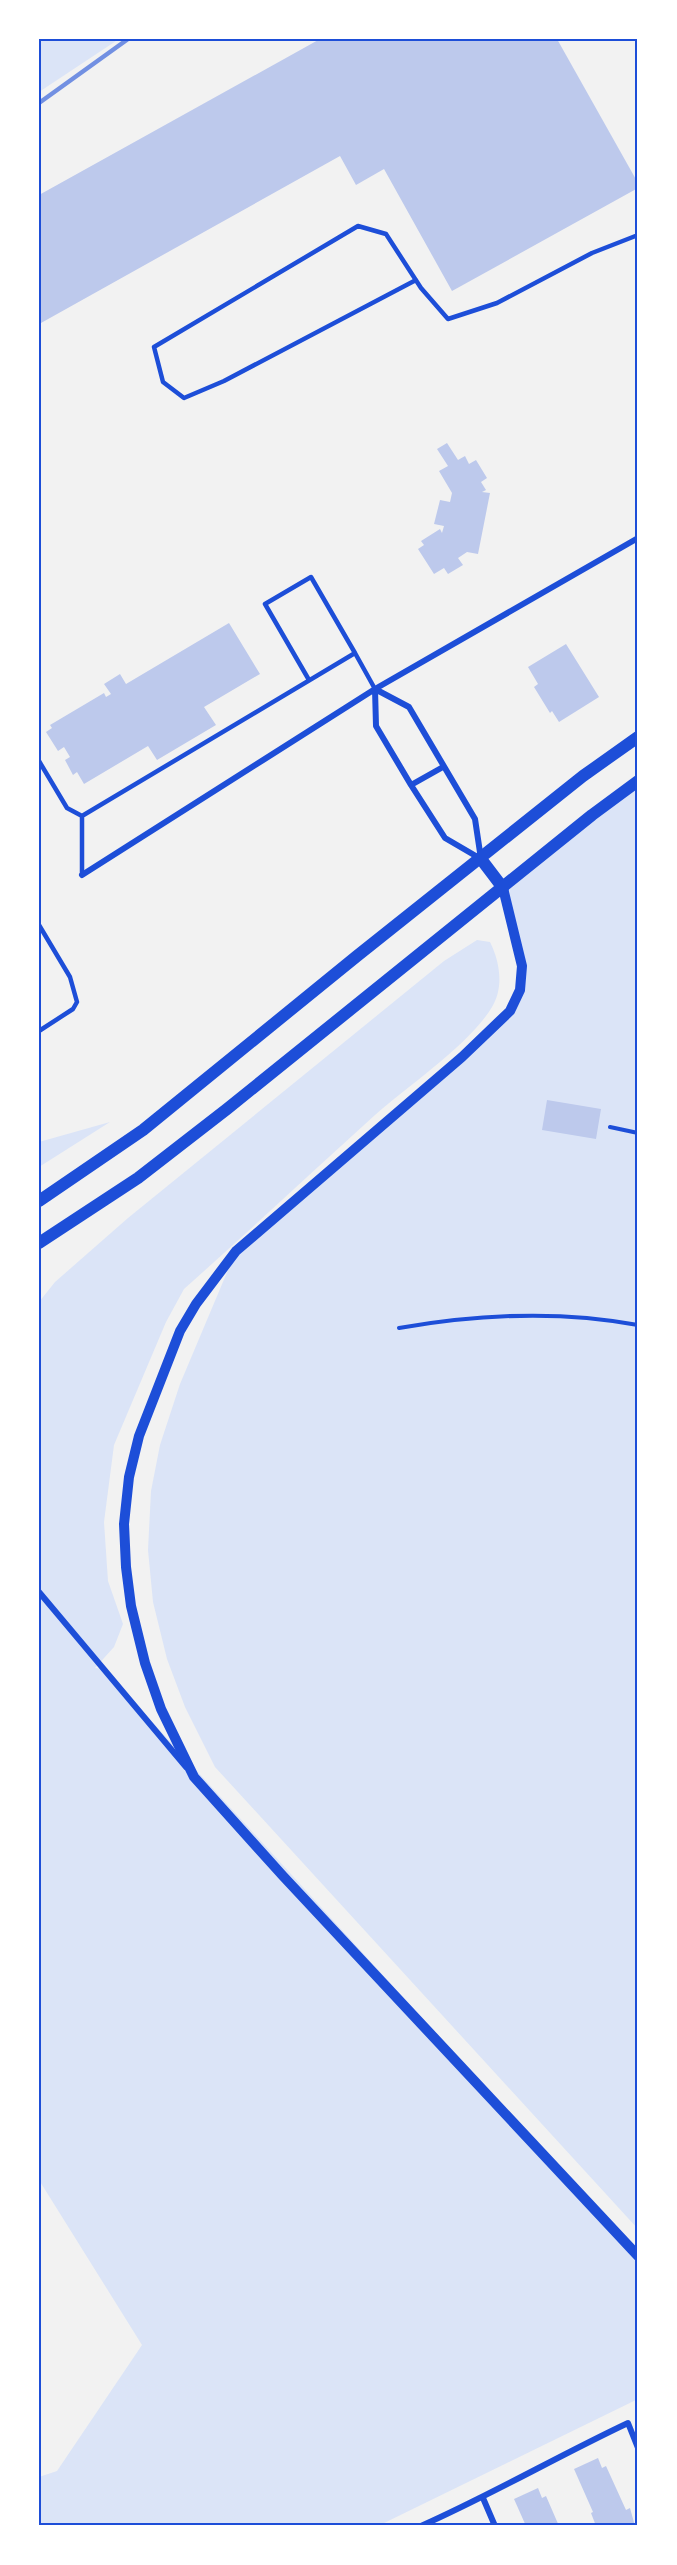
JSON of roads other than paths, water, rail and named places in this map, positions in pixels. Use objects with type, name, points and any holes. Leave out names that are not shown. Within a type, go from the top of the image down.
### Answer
[{"type":"main road","points":[[39,1201],[98,1162],[178,1103],[357,956],[584,776],[638,737]]},
{"type":"main road","points":[[39,1243],[138,1178],[592,815],[637,784]]},
{"type":"main road","points":[[481,859],[503,888]]},
{"type":"street","points":[[82,875],[375,689],[638,538]]},
{"type":"street","points":[[375,689],[409,706],[475,819],[481,859]]},
{"type":"street","points":[[375,689],[376,726],[411,784],[445,838],[481,859]]},
{"type":"street","points":[[411,784],[443,767]]},
{"type":"street","points":[[194,1777],[158,1700],[145,1663],[131,1606],[124,1524],[129,1477],[139,1436],[180,1331],[196,1304],[236,1251],[462,1057],[510,1011],[520,990],[522,966],[503,888]]},
{"type":"street","points":[[39,1592],[194,1777],[283,1876],[638,2256]]},
{"type":"street","points":[[421,2526],[483,2498],[554,2458],[628,2423],[638,2448]]},
{"type":"street","points":[[483,2498],[495,2526]]},
{"type":"lane","points":[[416,280],[224,381],[184,398],[163,382],[154,347],[358,226],[386,234],[416,280],[448,319],[497,303],[592,253],[638,235]]},
{"type":"lane","points":[[309,680],[264,604],[311,577],[375,689]]},
{"type":"lane","points":[[82,816],[355,653]]},
{"type":"lane","points":[[39,761],[66,808],[82,816]]},
{"type":"lane","points":[[82,816],[82,875]]},
{"type":"lane","points":[[39,925],[70,977],[77,1002],[72,1009],[39,1030]]},
{"type":"railway","points":[[39,103],[128,39]]}]
